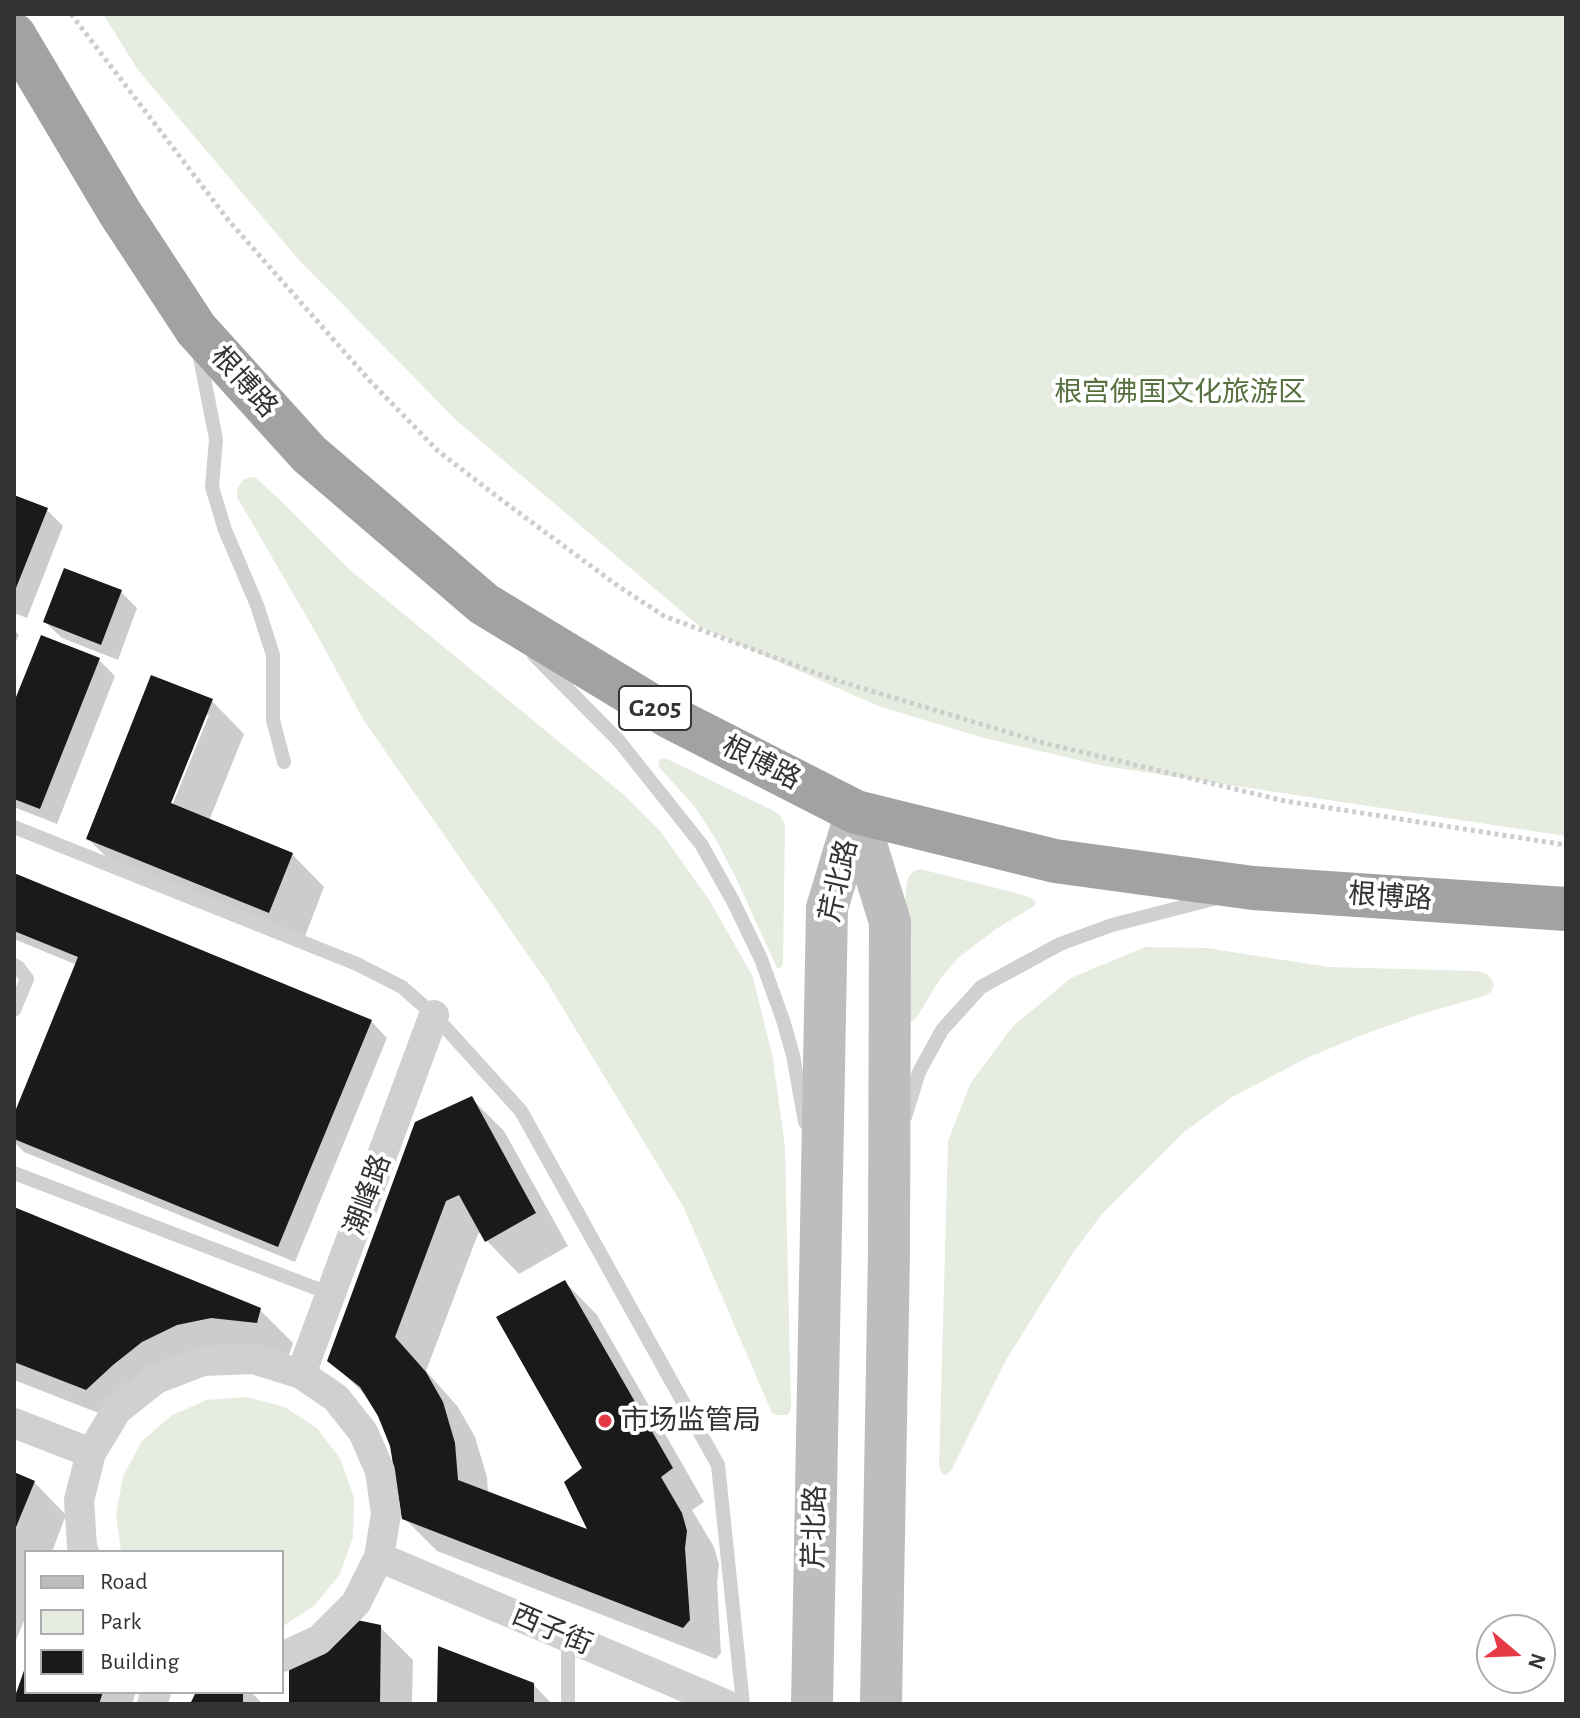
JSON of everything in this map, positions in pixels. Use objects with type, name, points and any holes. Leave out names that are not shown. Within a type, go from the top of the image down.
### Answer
[{"type":"highway","name":"根博路","points":[[14,35],[120,213],[196,329],[309,454],[484,604],[670,717],[856,812],[1055,861],[1253,888],[1566,909]]},
{"type":"main road","name":"芹北路","points":[[812,1704],[827,908],[856,812]]},
{"type":"main road","name":"芹北路","points":[[856,812],[890,922],[889,1253],[881,1704]]},
{"type":"street","name":"潮峰路","points":[[301,1374],[434,1015]]},
{"type":"street","points":[[84,1550],[79,1500],[91,1453],[117,1410],[156,1379],[203,1361],[253,1359],[301,1374],[336,1398],[363,1432],[380,1471],[386,1514],[379,1557],[356,1603],[319,1640],[284,1656]]},
{"type":"street","points":[[14,1423],[91,1453]]},
{"type":"street","name":"西子街","points":[[379,1557],[725,1704]]},
{"type":"lane","points":[[196,329],[216,439],[212,487],[225,530],[257,605],[273,655],[273,720],[284,762]]},
{"type":"lane","points":[[484,604],[619,741],[701,844],[733,901],[761,959],[783,1020],[793,1055],[821,1207]]},
{"type":"lane","points":[[14,827],[357,964],[402,987],[434,1015],[521,1111],[718,1465],[743,1704]]},
{"type":"lane","points":[[889,1253],[900,1133],[919,1072],[942,1030],[981,987],[1060,944],[1112,925],[1253,888]]},
{"type":"lane","points":[[14,965],[27,979],[14,1010]]},
{"type":"lane","points":[[14,1173],[331,1294]]},
{"type":"lane","points":[[568,1637],[568,1704]]},
{"type":"path","points":[[71,14],[229,221],[370,381],[438,451],[606,577],[664,616],[832,679],[1040,742],[1285,801],[1566,845]]},
{"type":"green space","name":"根宫佛国文化旅游区","points":[[103,14],[1566,14],[1566,836],[1104,766],[984,738],[878,706],[700,627],[457,421],[298,259],[138,70]]},
{"type":"green space","points":[[256,478],[281,501],[350,570],[624,795],[661,832],[710,901],[753,977],[773,1059],[785,1148],[791,1409],[788,1415],[772,1413],[684,1208],[547,982],[364,721],[237,497],[237,489],[243,480]]},
{"type":"green space","points":[[665,758],[770,809],[780,815],[785,824],[783,964],[780,969],[715,838],[695,807],[658,766],[660,759]]},
{"type":"green space","points":[[920,869],[1020,894],[1036,903],[959,957],[908,1025],[898,1008],[906,889],[908,878]]},
{"type":"green space","points":[[1145,947],[1206,948],[1329,967],[1477,971],[1487,974],[1494,985],[1491,992],[1484,996],[1418,1015],[1307,1058],[1232,1097],[1184,1132],[1101,1215],[1071,1256],[1006,1360],[951,1471],[942,1474],[939,1466],[948,1141],[970,1084],[1013,1026],[1071,978]]},
{"type":"green space","points":[[246,1397],[285,1407],[317,1428],[341,1460],[354,1498],[353,1537],[340,1574],[315,1605],[284,1626],[284,1550],[121,1550],[116,1515],[123,1476],[142,1441],[172,1415],[207,1400]]},
{"type":"building","points":[[14,495],[48,508],[14,593]]},
{"type":"building","points":[[64,568],[122,590],[101,645],[43,622]]},
{"type":"building","points":[[41,635],[100,658],[40,809],[14,799],[14,702]]},
{"type":"building","points":[[151,675],[213,699],[171,803],[293,853],[269,913],[86,839]]},
{"type":"building","points":[[14,873],[372,1020],[278,1247],[14,1139],[14,1114],[78,957],[14,931]]},
{"type":"building","points":[[472,1096],[536,1213],[485,1242],[459,1195],[446,1201],[395,1337],[426,1372],[443,1402],[455,1443],[458,1480],[587,1529],[564,1482],[582,1468],[496,1317],[565,1280],[673,1468],[661,1477],[682,1513],[687,1531],[685,1548],[690,1620],[683,1628],[402,1519],[390,1446],[378,1416],[360,1387],[327,1361],[415,1122]]},
{"type":"building","points":[[14,1207],[261,1308],[257,1323],[211,1318],[177,1325],[142,1342],[86,1390],[14,1362]]},
{"type":"building","points":[[14,1472],[35,1481],[14,1532]]},
{"type":"building","points":[[357,1620],[381,1625],[380,1704],[289,1704],[289,1665]]},
{"type":"building","points":[[438,1646],[534,1683],[534,1704],[437,1704]]},
{"type":"building","points":[[24,1671],[24,1694],[102,1694],[99,1704],[14,1704]]},
{"type":"building","points":[[195,1694],[243,1694],[243,1704],[190,1704]]},
{"type":"place","name":"市场监管局","points":[[605,1421]]}]
